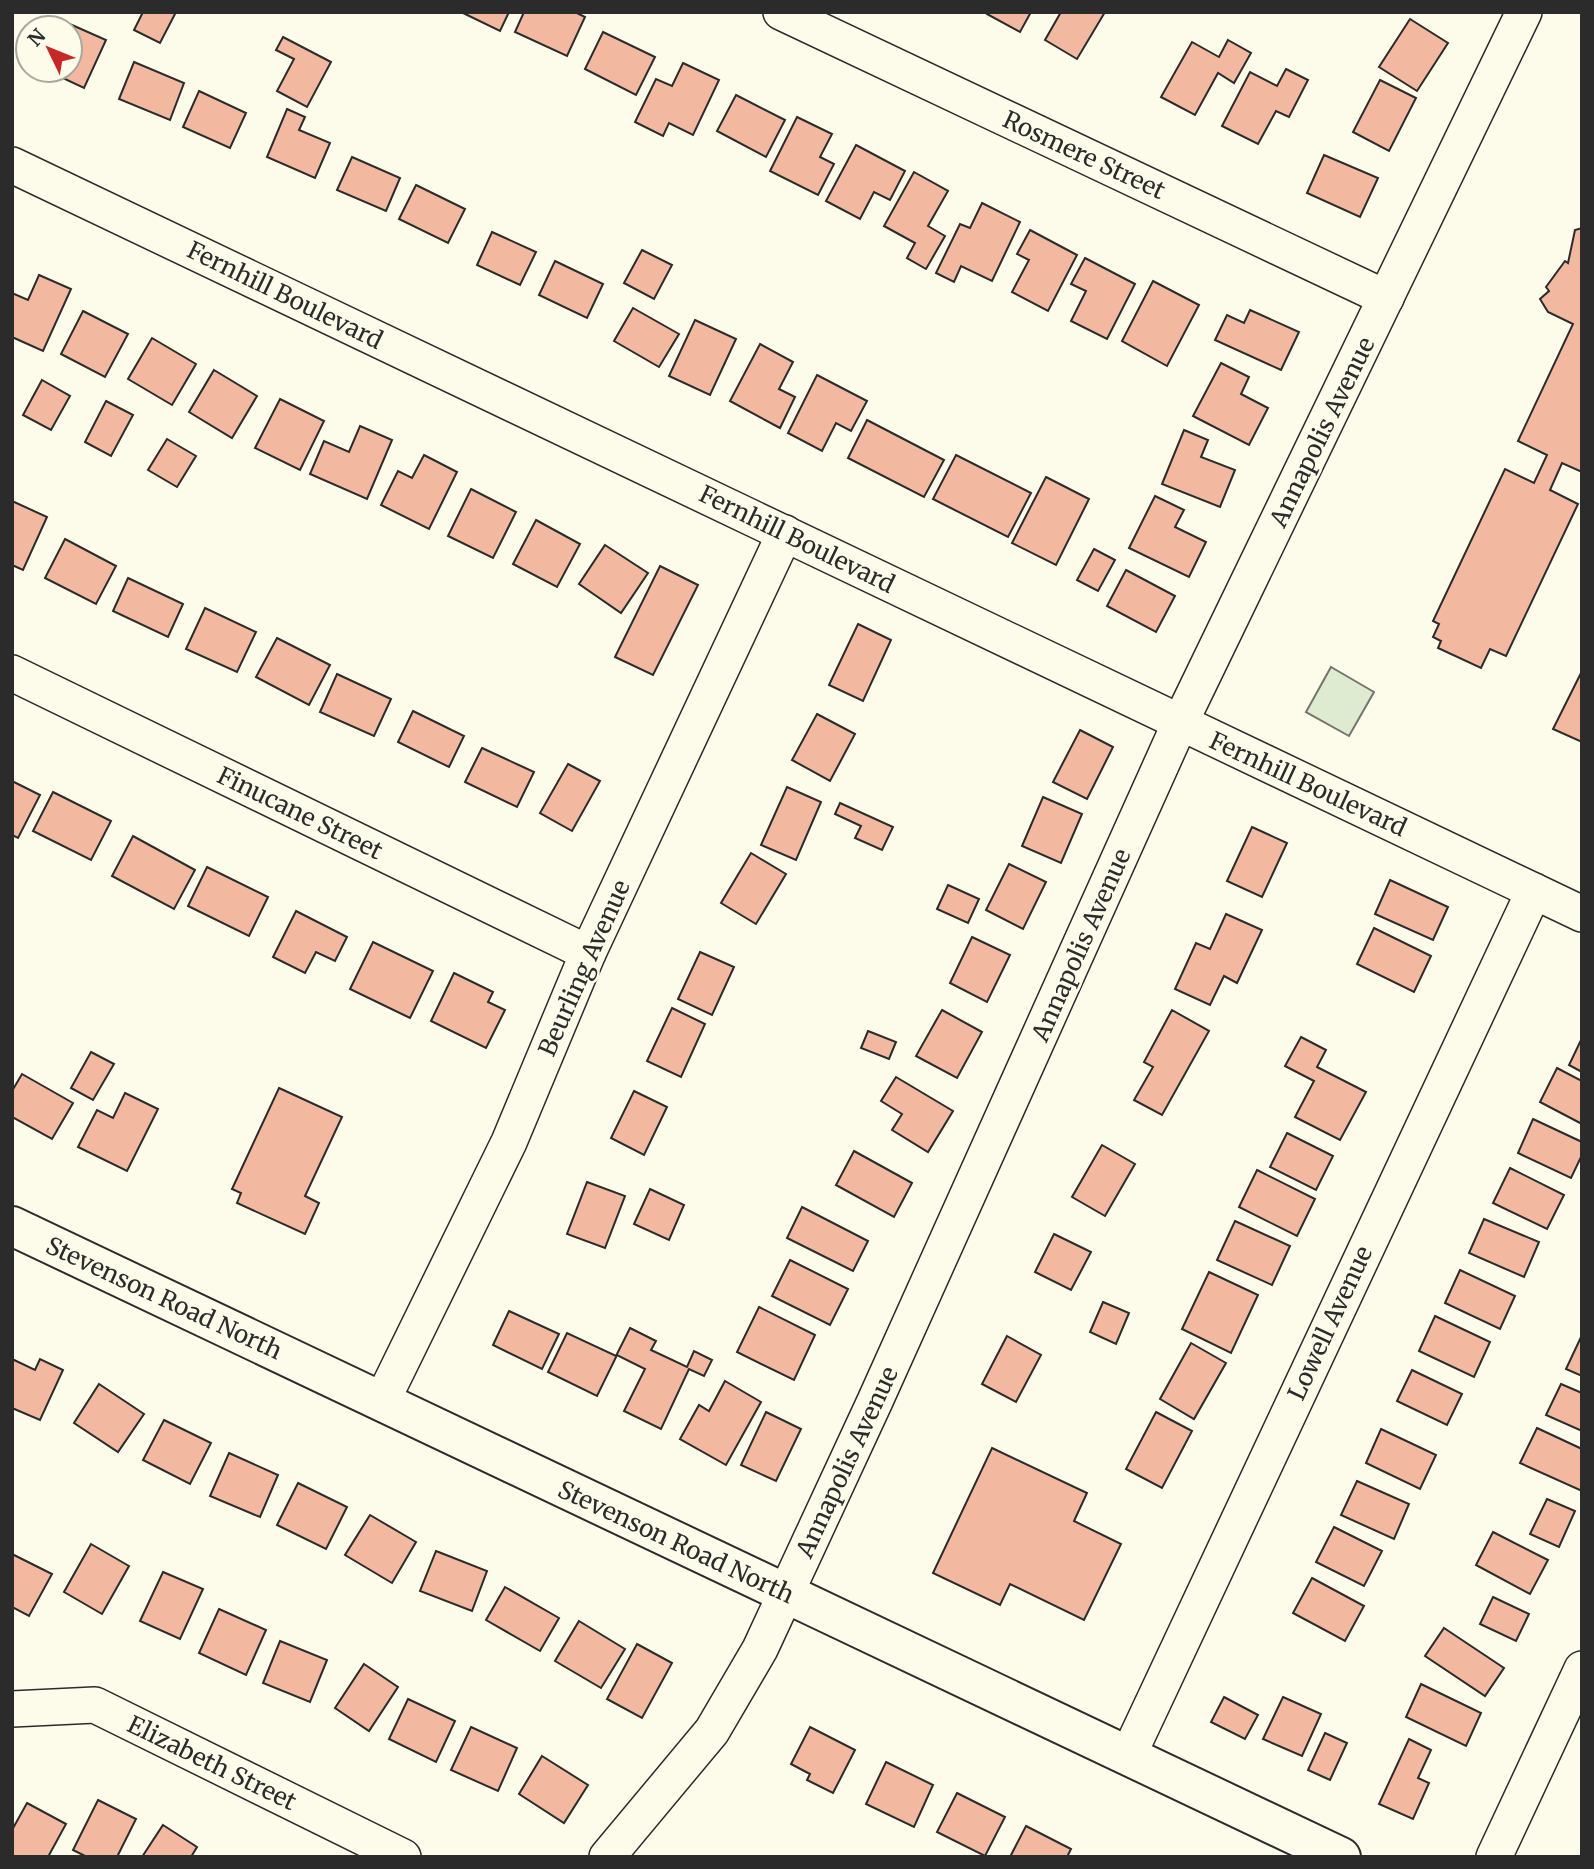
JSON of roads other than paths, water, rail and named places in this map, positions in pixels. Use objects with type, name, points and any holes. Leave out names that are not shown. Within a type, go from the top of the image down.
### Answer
[{"type":"main road","name":"Stevenson Road North","points":[[12,1226],[1341,1857]]},
{"type":"street","name":"Rosmere Street","points":[[781,12],[1386,299]]},
{"type":"street","name":"Annapolis Avenue","points":[[607,1857],[712,1731],[760,1649],[875,1401],[1180,723],[1524,12]]},
{"type":"street","name":"Fernhill Boulevard","points":[[12,165],[1582,914]]},
{"type":"street","name":"Beurling Avenue","points":[[382,1401],[509,1142],[588,953],[785,533]]},
{"type":"street","name":"Finucane Street","points":[[12,673],[588,953]]},
{"type":"street","name":"Lowell Avenue","points":[[1128,1756],[1534,891]]},
{"type":"street","points":[[1494,1857],[1582,1669]]},
{"type":"street","name":"Elizabeth Street","points":[[12,1709],[95,1705],[402,1857]]}]
